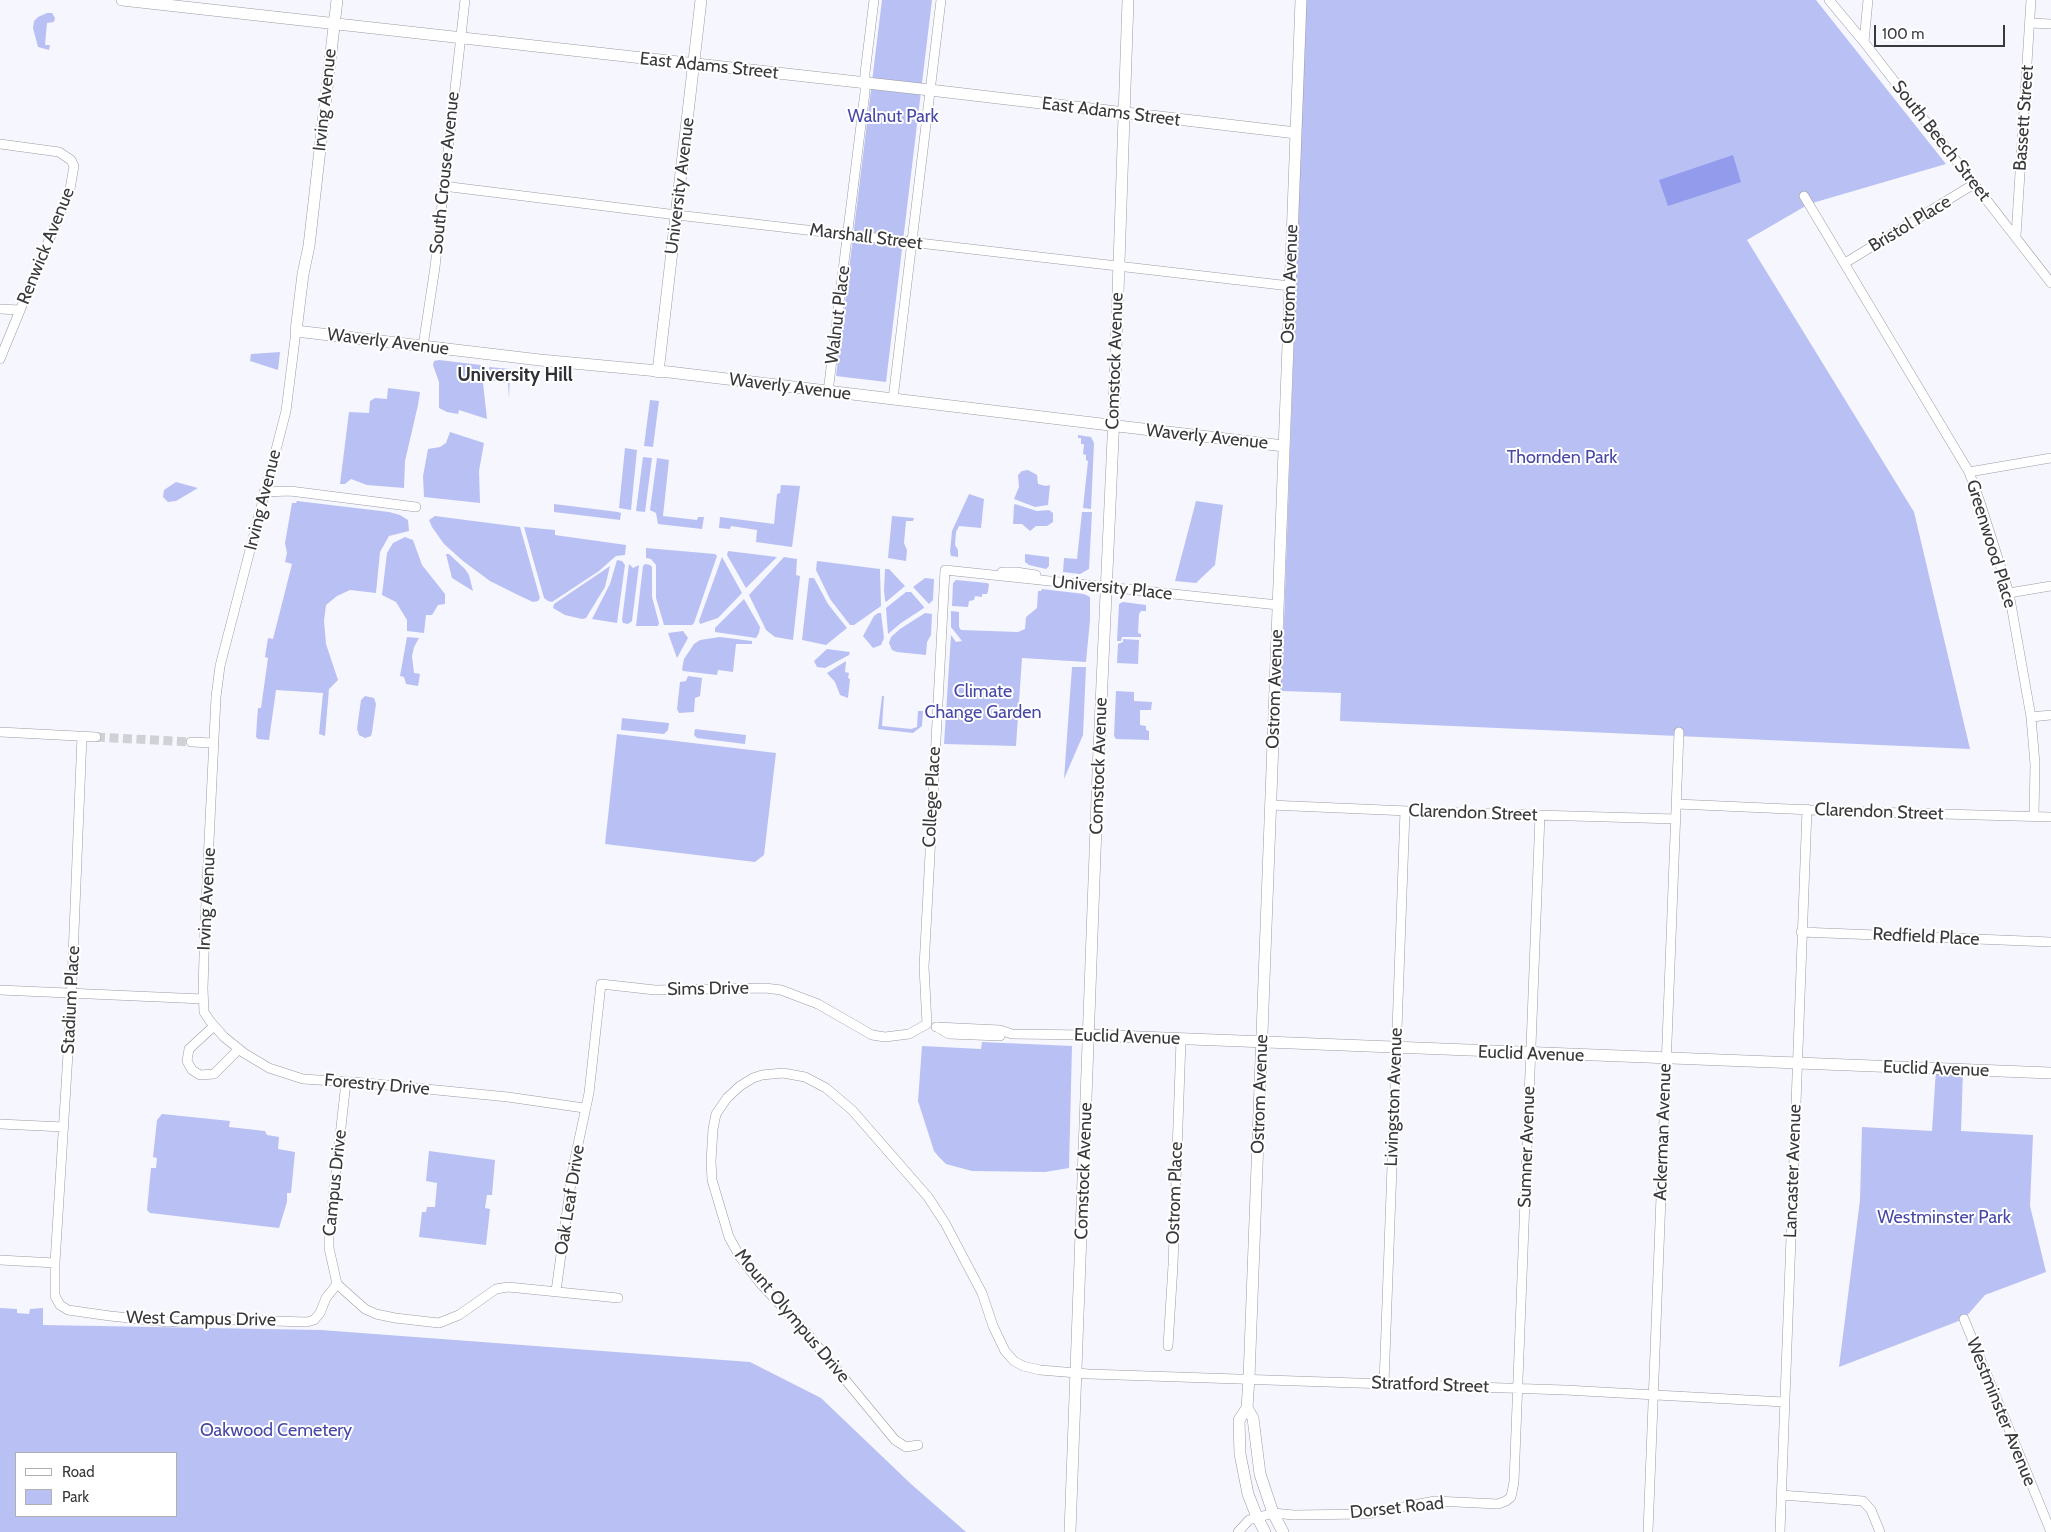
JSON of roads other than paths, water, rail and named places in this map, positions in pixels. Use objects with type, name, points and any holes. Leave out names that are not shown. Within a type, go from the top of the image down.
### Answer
[{"type":"street","name":"East Adams Street","points":[[122,0],[186,4],[334,23],[1296,133]]},
{"type":"street","name":"Irving Avenue","points":[[203,999],[213,743],[220,666],[286,411],[303,274],[309,246],[337,0]]},
{"type":"street","name":"South Crouse Avenue","points":[[423,346],[435,267],[460,37],[466,0]]},
{"type":"street","name":"University Avenue","points":[[658,372],[701,0]]},
{"type":"street","name":"Walnut Place","points":[[828,392],[874,0]]},
{"type":"street","points":[[893,399],[941,0]]},
{"type":"street","name":"Comstock Avenue","points":[[1070,1532],[1128,0]]},
{"type":"street","name":"Ostrom Avenue","points":[[1247,1408],[1301,0]]},
{"type":"street","name":"South Beech Street","points":[[1829,0],[1864,42],[2051,283]]},
{"type":"street","points":[[1864,42],[1868,0]]},
{"type":"street","name":"Bassett Street","points":[[2016,236],[2031,0]]},
{"type":"street","points":[[2030,23],[2051,24]]},
{"type":"street","name":"Renwick Avenue","points":[[0,144],[59,152],[71,160],[74,166],[73,177],[0,359]]},
{"type":"street","name":"Bristol Place","points":[[1845,263],[1974,184]]},
{"type":"street","name":"Marshall Street","points":[[443,186],[1290,286]]},
{"type":"street","name":"Greenwood Place","points":[[1804,196],[1969,472],[2009,593],[2031,718],[2035,764],[2034,816]]},
{"type":"street","points":[[0,309],[20,310]]},
{"type":"street","name":"Waverly Avenue","points":[[296,331],[1284,446]]},
{"type":"street","points":[[1969,472],[2051,458]]},
{"type":"street","points":[[264,492],[290,491],[416,507]]},
{"type":"street","name":"University Place","points":[[945,570],[1278,605]]},
{"type":"street","name":"College Place","points":[[927,1024],[924,967],[945,570]]},
{"type":"street","points":[[2009,593],[2051,586]]},
{"type":"street","points":[[2031,718],[2051,715]]},
{"type":"street","points":[[0,732],[96,737]]},
{"type":"street","name":"Ackerman Avenue","points":[[1648,1532],[1679,732]]},
{"type":"street","name":"Stadium Place","points":[[55,1263],[72,993],[82,736]]},
{"type":"street","points":[[191,742],[213,743]]},
{"type":"street","name":"Clarendon Street","points":[[1677,804],[2051,817]]},
{"type":"street","name":"Clarendon Street","points":[[1270,805],[1676,819]]},
{"type":"street","name":"Lancaster Avenue","points":[[1780,1532],[1796,1062],[1807,809]]},
{"type":"street","name":"Livingston Avenue","points":[[1384,1384],[1398,958],[1405,811]]},
{"type":"street","name":"Sumner Avenue","points":[[1517,1388],[1540,815]]},
{"type":"street","name":"Redfield Place","points":[[1801,932],[2051,942]]},
{"type":"street","name":"Sims Drive","points":[[584,1108],[589,1093],[600,984],[654,990],[685,991],[751,988],[781,990],[818,1004],[872,1034],[885,1037],[909,1034],[927,1024]]},
{"type":"street","points":[[0,990],[203,999]]},
{"type":"street","name":"Forestry Drive","points":[[203,999],[206,1016],[214,1026],[239,1049],[270,1068],[284,1074],[303,1079],[508,1097],[584,1108]]},
{"type":"street","name":"Euclid Avenue","points":[[927,1024],[936,1027],[1000,1030],[1012,1034],[2051,1073]]},
{"type":"street","points":[[214,1026],[189,1048],[187,1061],[192,1070],[200,1075],[214,1074],[239,1049]]},
{"type":"street","name":"Ostrom Place","points":[[1168,1346],[1173,1265],[1181,1040]]},
{"type":"street","name":"Mount Olympus Drive","points":[[918,1445],[906,1447],[895,1440],[805,1330],[760,1283],[740,1257],[729,1237],[712,1180],[713,1129],[716,1114],[721,1106],[736,1089],[753,1078],[783,1073],[805,1077],[826,1088],[852,1110],[928,1197],[946,1223],[982,1294],[993,1326],[1005,1351],[1014,1361],[1023,1366],[1040,1370],[1077,1373]]},
{"type":"street","name":"Campus Drive","points":[[337,1284],[329,1248],[329,1235],[346,1082]]},
{"type":"street","name":"Oak Leaf Drive","points":[[556,1292],[573,1168],[584,1124],[584,1108]]},
{"type":"street","points":[[0,1124],[64,1127]]},
{"type":"street","points":[[0,1260],[55,1263]]},
{"type":"street","name":"West Campus Drive","points":[[55,1263],[56,1296],[60,1304],[68,1310],[169,1322],[208,1319],[307,1322],[314,1320],[320,1313],[326,1298],[337,1284]]},
{"type":"street","points":[[337,1284],[365,1309],[376,1314],[438,1322],[459,1316],[496,1289],[508,1286],[618,1298]]},
{"type":"street","name":"Westminster Avenue","points":[[1964,1319],[2051,1532]]},
{"type":"street","name":"Stratford Street","points":[[1077,1373],[1517,1388],[1784,1402]]},
{"type":"street","name":"Dorset Road","points":[[1238,1532],[1249,1520],[1273,1513],[1294,1515],[1366,1514],[1435,1501],[1498,1504],[1506,1501],[1511,1497],[1514,1482],[1517,1388]]},
{"type":"street","points":[[1265,1532],[1248,1494],[1240,1454],[1240,1420],[1247,1408],[1253,1418],[1260,1474],[1273,1513],[1283,1532]]},
{"type":"street","points":[[1781,1496],[1863,1501],[1871,1510],[1880,1532]]},
{"type":"tunnel","points":[[96,737],[191,742]]},
{"type":"district","name":"University Hill","points":[[515,375]]},
{"type":"park label","name":"Walnut Park","points":[[893,117]]},
{"type":"park label","name":"Thornden Park","points":[[1562,458]]},
{"type":"park label","name":"Climate Change Garden","points":[[983,702]]},
{"type":"park label","name":"Westminster Park","points":[[1944,1218]]},
{"type":"park label","name":"Oakwood Cemetery","points":[[276,1431]]}]
